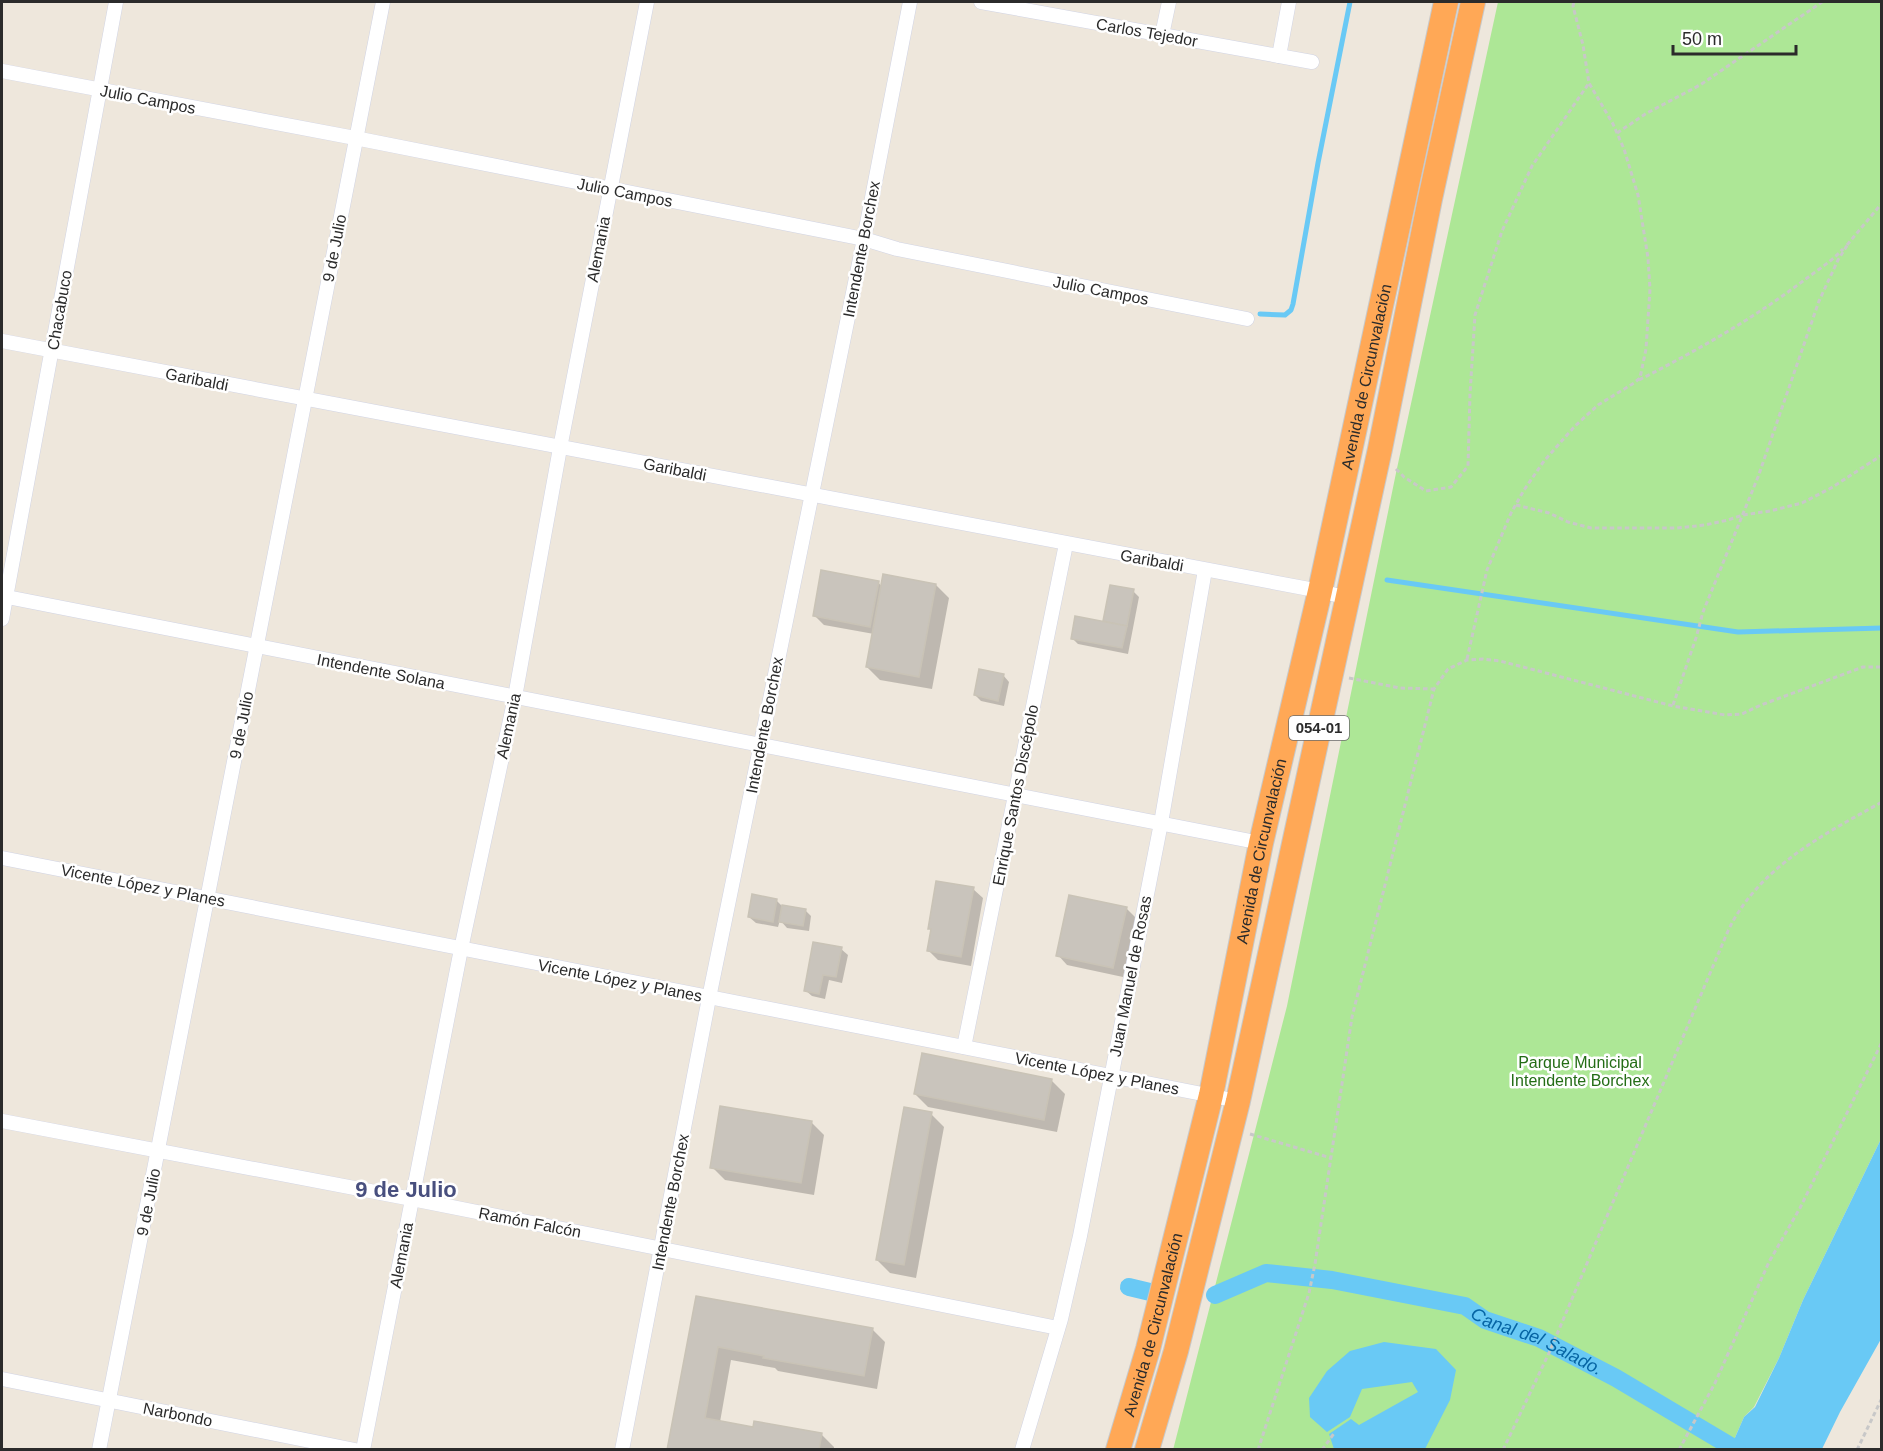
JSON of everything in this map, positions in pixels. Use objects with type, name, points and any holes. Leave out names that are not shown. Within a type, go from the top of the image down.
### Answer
[{"type":"highway","name":"Avenida de Circunvalación","points":[[1118,1449],[1148,1349],[1210,1095],[1261,843],[1320,591],[1446,2]]},
{"type":"highway","name":"Avenida de Circunvalación","points":[[1147,1449],[1176,1352],[1238,1101],[1380,449],[1430,199],[1473,2]]},
{"type":"street","name":"Chacabuco","points":[[2,619],[4,596],[116,2]]},
{"type":"street","name":"9 de Julio","points":[[99,1449],[383,2]]},
{"type":"street","name":"Alemania","points":[[363,1449],[461,949],[515,698],[560,447],[647,2]]},
{"type":"street","name":"Intendente Borchex","points":[[622,1449],[709,998],[910,2]]},
{"type":"street","name":"Carlos Tejedor","points":[[981,2],[1312,62]]},
{"type":"street","points":[[1162,35],[1169,2]]},
{"type":"street","points":[[1279,56],[1289,2]]},
{"type":"street","name":"Julio Campos","points":[[2,71],[864,239],[897,249],[1247,319]]},
{"type":"street","name":"Garibaldi","points":[[2,341],[1348,598]]},
{"type":"street","name":"Enrique Santos Discépolo","points":[[964,1047],[1066,544]]},
{"type":"street","name":"Juan Manuel de Rosas","points":[[1022,1449],[1058,1328],[1080,1236],[1161,824],[1205,570]]},
{"type":"street","name":"Intendente Solana","points":[[4,596],[1261,843]]},
{"type":"street","name":"Vicente López y Planes","points":[[2,858],[1238,1101]]},
{"type":"street","name":"Ramón Falcón","points":[[2,1121],[412,1198],[1058,1328]]},
{"type":"street","name":"Narbondo","points":[[2,1379],[355,1449]]},
{"type":"path","points":[[1574,2],[1589,83],[1617,133],[1636,186],[1648,258],[1650,289],[1646,349],[1642,372],[1635,382]]},
{"type":"path","points":[[1617,133],[1647,113],[1700,85],[1822,2]]},
{"type":"path","points":[[1380,449],[1404,477],[1426,491],[1451,487],[1468,466],[1475,315],[1502,231],[1532,166],[1589,83]]},
{"type":"path","points":[[1467,660],[1494,552],[1516,505],[1544,460],[1562,438],[1598,405],[1635,382],[1733,329],[1796,286],[1836,256],[1881,203]]},
{"type":"path","points":[[1673,706],[1703,612],[1743,515],[1818,301],[1848,244]]},
{"type":"path","points":[[1516,505],[1549,513],[1568,522],[1591,528],[1677,528],[1705,525],[1802,503],[1832,488],[1881,455]]},
{"type":"path","points":[[1258,1449],[1309,1293],[1352,1017],[1434,689],[1448,669],[1467,660],[1500,662],[1673,706],[1725,715],[1742,714],[1863,667],[1881,667]]},
{"type":"path","points":[[1348,678],[1400,687],[1434,689]]},
{"type":"path","points":[[1503,1449],[1549,1353],[1736,916],[1761,884],[1787,860],[1881,802]]},
{"type":"path","points":[[1680,1449],[1715,1383],[1769,1262],[1800,1208],[1881,1042]]},
{"type":"path","points":[[1246,1132],[1331,1158]]},
{"type":"path","points":[[1857,1449],[1881,1398]]},
{"type":"path","points":[[1322,1449],[1335,1432]]},
{"type":"green space","name":"Parque Municipal Intendente Borchex","points":[[1498,2],[1881,2],[1881,1139],[1803,1300],[1779,1358],[1754,1407],[1744,1417],[1730,1449],[1173,1450],[1287,1006],[1396,473]]},
{"type":"water","points":[[1881,1139],[1881,1339],[1822,1449],[1730,1449],[1744,1417],[1755,1407],[1779,1358],[1803,1300]]},
{"type":"water","points":[[1384,1342],[1436,1349],[1456,1370],[1450,1400],[1425,1449],[1334,1449],[1329,1434],[1351,1419],[1359,1425],[1418,1392],[1412,1382],[1362,1389],[1350,1417],[1327,1432],[1310,1417],[1309,1398],[1327,1371],[1350,1351]]},
{"type":"building","points":[[821,570],[879,581],[870,627],[813,616]]},
{"type":"building","points":[[883,574],[936,584],[919,677],[866,667]]},
{"type":"building","points":[[1110,585],[1134,589],[1127,626],[1103,621]]},
{"type":"building","points":[[1075,616],[1127,626],[1122,648],[1071,639]]},
{"type":"building","points":[[979,669],[1004,674],[998,701],[974,695]]},
{"type":"building","points":[[936,881],[974,887],[961,957],[927,951],[931,929],[928,929]]},
{"type":"building","points":[[752,894],[777,899],[773,922],[748,917]]},
{"type":"building","points":[[1069,895],[1127,907],[1113,968],[1056,956]]},
{"type":"building","points":[[782,905],[806,909],[803,926],[779,922]]},
{"type":"building","points":[[813,942],[842,947],[836,977],[823,975],[819,994],[804,991]]},
{"type":"building","points":[[922,1053],[1052,1079],[1044,1120],[914,1094]]},
{"type":"building","points":[[720,1106],[812,1121],[801,1183],[710,1168]]},
{"type":"building","points":[[904,1107],[932,1112],[904,1265],[876,1260]]},
{"type":"building","points":[[696,1296],[873,1328],[864,1376],[763,1358],[764,1356],[718,1347],[705,1418],[753,1427],[754,1421],[822,1433],[819,1450],[667,1450]]},
{"type":"waterway","points":[[1260,314],[1285,315],[1291,310],[1293,304],[1350,2]]},
{"type":"waterway","points":[[1387,580],[1738,632],[1882,628]]},
{"type":"waterway","name":"Canal del Salado.","points":[[1215,1295],[1266,1273],[1332,1280],[1465,1306],[1485,1320],[1539,1338],[1616,1378],[1737,1450]]},
{"type":"waterway","name":"Canal del Salado.","points":[[1129,1287],[1150,1292]]},
{"type":"district","name":"9 de Julio","points":[[406,1189]]}]
